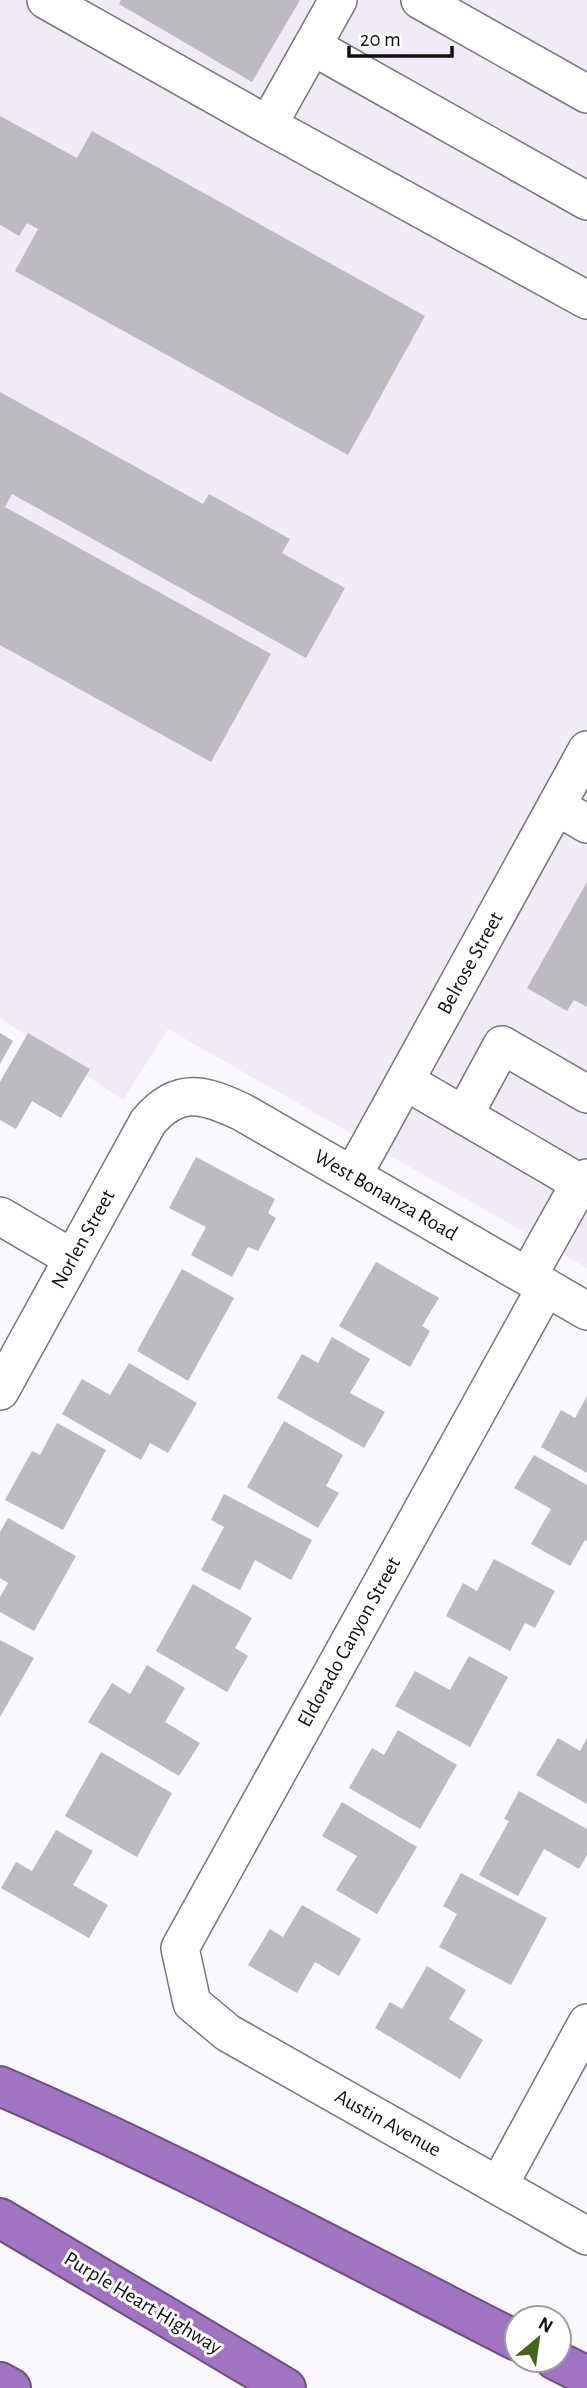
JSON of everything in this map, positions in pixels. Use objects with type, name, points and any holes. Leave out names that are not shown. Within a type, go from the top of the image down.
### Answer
[{"type":"highway","points":[[0,2086],[63,2113],[198,2179],[503,2334]]},
{"type":"highway","name":"Purple Heart Highway","points":[[0,2218],[286,2388]]},
{"type":"highway","points":[[0,2382],[11,2388]]},
{"type":"street","points":[[46,0],[587,300]]},
{"type":"street","points":[[268,125],[338,0]]},
{"type":"street","points":[[420,0],[587,93]]},
{"type":"street","points":[[312,46],[587,201]]},
{"type":"street","name":"Belrose Street","points":[[352,1175],[405,1081],[572,815],[587,750]]},
{"type":"street","points":[[464,1115],[502,1045],[587,1094]]},
{"type":"street","points":[[405,1081],[583,1181]]},
{"type":"street","name":"West Bonanza Road","points":[[180,1098],[193,1096],[222,1103],[253,1118],[587,1311]]},
{"type":"street","name":"Norlen Street","points":[[0,1391],[148,1122],[159,1109],[180,1098]]},
{"type":"street","name":"Eldorado Canyon Street","points":[[192,2003],[180,1948],[537,1282],[583,1181]]},
{"type":"street","points":[[0,1216],[72,1258]]},
{"type":"street","name":"Austin Avenue","points":[[192,2003],[228,2033],[587,2236]]},
{"type":"street","points":[[499,2185],[587,2023]]},
{"type":"shaded area","points":[[0,0],[587,0],[587,1268],[168,1029],[123,1100],[0,1018]]},
{"type":"building","points":[[121,0],[300,0],[252,82],[119,4]]},
{"type":"building","points":[[0,116],[77,158],[92,131],[425,316],[348,455],[15,271],[38,229],[27,223],[19,236],[0,225]]},
{"type":"building","points":[[0,392],[203,504],[209,494],[290,539],[282,553],[345,588],[306,658],[12,494],[5,507],[271,654],[211,762],[0,645]]},
{"type":"building","points":[[587,882],[587,1007],[574,1000],[567,1011],[527,988]]},
{"type":"building","points":[[0,1033],[13,1041],[0,1064]]},
{"type":"building","points":[[28,1033],[90,1069],[61,1118],[32,1101],[16,1129],[0,1120],[0,1082]]},
{"type":"building","points":[[196,1157],[275,1199],[268,1213],[276,1218],[258,1251],[248,1247],[232,1277],[191,1255],[206,1227],[169,1208]]},
{"type":"building","points":[[376,1262],[439,1298],[422,1326],[430,1331],[410,1367],[339,1326]]},
{"type":"building","points":[[182,1269],[234,1298],[188,1381],[137,1351]]},
{"type":"building","points":[[332,1337],[370,1359],[350,1393],[385,1412],[364,1448],[277,1398],[302,1354],[318,1363]]},
{"type":"building","points":[[129,1363],[197,1403],[168,1453],[150,1443],[141,1460],[62,1414],[82,1379],[110,1395]]},
{"type":"building","points":[[587,1396],[587,1473],[541,1447],[561,1410],[575,1418]]},
{"type":"building","points":[[284,1421],[343,1455],[326,1486],[339,1493],[318,1528],[247,1487]]},
{"type":"building","points":[[57,1423],[106,1450],[63,1530],[5,1500],[32,1451],[40,1455]]},
{"type":"building","points":[[534,1455],[587,1485],[587,1541],[585,1540],[570,1566],[531,1544],[551,1509],[514,1488]]},
{"type":"building","points":[[224,1494],[312,1540],[291,1580],[255,1560],[240,1590],[201,1570],[224,1527],[211,1520]]},
{"type":"building","points":[[8,1518],[76,1556],[34,1631],[0,1612],[0,1597],[8,1583],[0,1578],[0,1532]]},
{"type":"building","points":[[494,1559],[555,1591],[535,1628],[525,1623],[510,1651],[446,1616],[463,1583],[477,1591]]},
{"type":"building","points":[[193,1584],[252,1618],[235,1648],[248,1656],[227,1692],[156,1651]]},
{"type":"building","points":[[0,1640],[34,1658],[0,1717]]},
{"type":"building","points":[[469,1656],[508,1677],[470,1747],[395,1706],[415,1671],[450,1690]]},
{"type":"building","points":[[147,1665],[185,1688],[165,1722],[200,1743],[179,1776],[88,1722],[112,1683],[130,1694]]},
{"type":"building","points":[[398,1730],[457,1765],[420,1829],[349,1788],[372,1748],[384,1755]]},
{"type":"building","points":[[558,1738],[580,1751],[587,1738],[587,1804],[536,1775]]},
{"type":"building","points":[[101,1752],[172,1793],[137,1857],[65,1816]]},
{"type":"building","points":[[519,1791],[587,1829],[587,1855],[579,1869],[544,1849],[518,1896],[479,1875],[509,1821],[504,1819]]},
{"type":"building","points":[[342,1802],[417,1847],[377,1914],[336,1890],[357,1856],[322,1836]]},
{"type":"building","points":[[56,1830],[93,1851],[73,1885],[108,1905],[89,1938],[1,1888],[16,1862],[32,1871]]},
{"type":"building","points":[[461,1873],[547,1918],[511,1985],[439,1947],[457,1914],[443,1906]]},
{"type":"building","points":[[302,1905],[361,1939],[339,1976],[315,1962],[297,1993],[248,1965],[270,1929],[283,1937]]},
{"type":"building","points":[[427,1966],[466,1990],[449,2019],[483,2040],[460,2079],[375,2028],[390,2002],[402,2009]]}]
